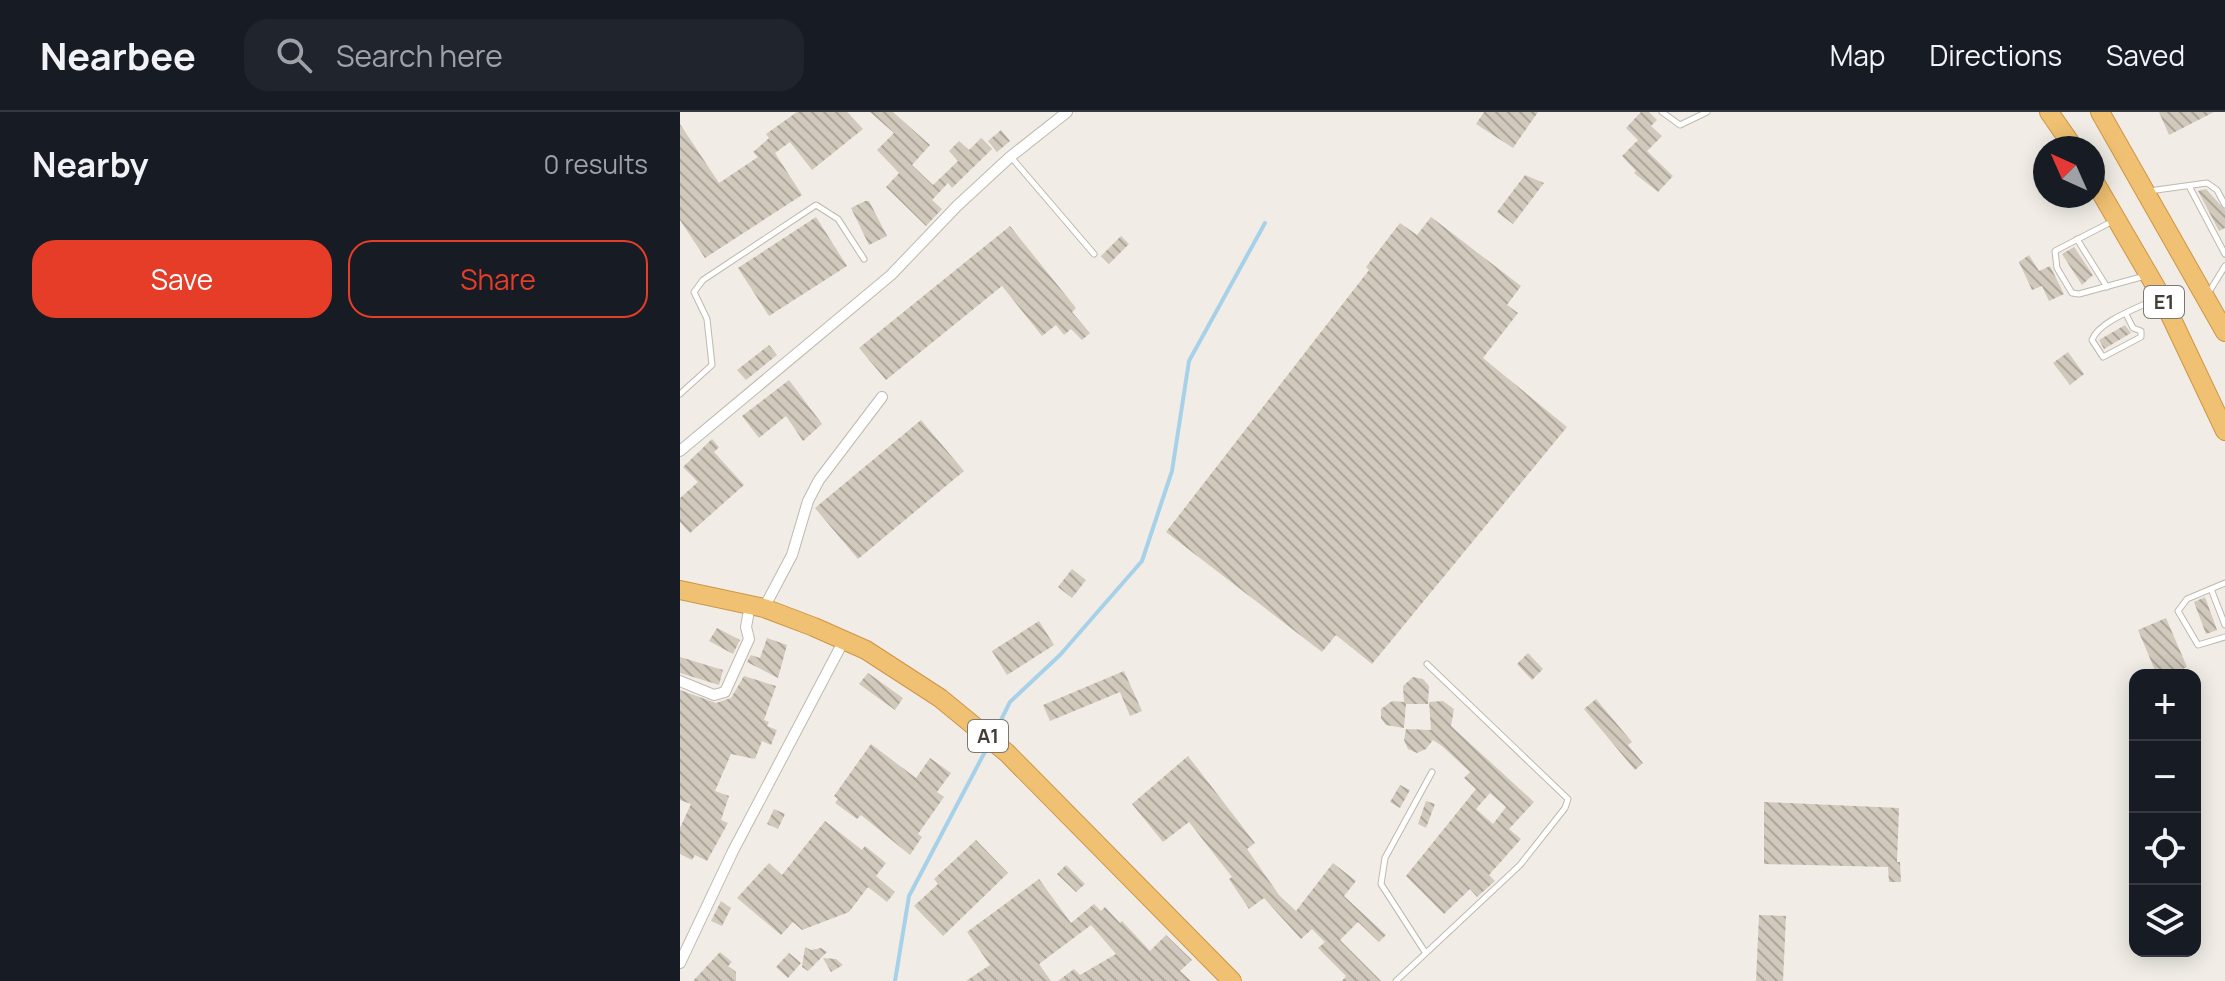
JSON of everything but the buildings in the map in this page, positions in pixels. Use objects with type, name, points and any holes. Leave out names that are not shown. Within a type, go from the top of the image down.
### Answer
[{"type":"highway","points":[[2049,112],[2066,136]]},
{"type":"highway","name":"E1","points":[[2100,112],[2225,332]]},
{"type":"highway","name":"E1","points":[[2105,199],[2161,296],[2225,431]]},
{"type":"highway","name":"A1","points":[[680,590],[757,607],[866,650],[975,724],[1232,981]]},
{"type":"street","points":[[680,451],[891,275],[1010,157],[1067,112]]},
{"type":"street","points":[[680,681],[714,695],[725,692],[749,639],[746,627],[792,555],[808,501],[819,480],[882,397]]},
{"type":"street","points":[[680,963],[733,851],[843,642]]},
{"type":"lane","points":[[1662,112],[1680,125],[1707,112]]},
{"type":"lane","points":[[1010,157],[1094,254]]},
{"type":"lane","points":[[2148,192],[2207,183],[2213,186],[2225,205]]},
{"type":"lane","points":[[2189,186],[2225,254]]},
{"type":"lane","points":[[680,394],[712,365],[707,319],[694,292],[703,280],[803,210],[816,205],[838,219],[864,259]]},
{"type":"lane","points":[[2117,219],[2055,251],[2057,268],[2072,293],[2149,275]]},
{"type":"lane","points":[[2077,239],[2107,287]]},
{"type":"lane","points":[[2207,296],[2225,266]]},
{"type":"lane","points":[[2126,314],[2133,328],[2141,331],[2141,337],[2103,357],[2092,336],[2126,314],[2161,296]]},
{"type":"lane","points":[[2225,583],[2187,599],[2178,611],[2198,645],[2225,637]]},
{"type":"lane","points":[[2211,589],[2225,625]]},
{"type":"lane","points":[[1396,981],[1520,865],[1565,808],[1568,799],[1427,664]]},
{"type":"lane","points":[[1425,952],[1381,884],[1385,858],[1432,772]]},
{"type":"waterway","points":[[994,734],[1010,702],[1060,655],[1142,561],[1172,471],[1189,361],[1265,223]]},
{"type":"waterway","points":[[895,981],[909,896],[988,746]]}]
